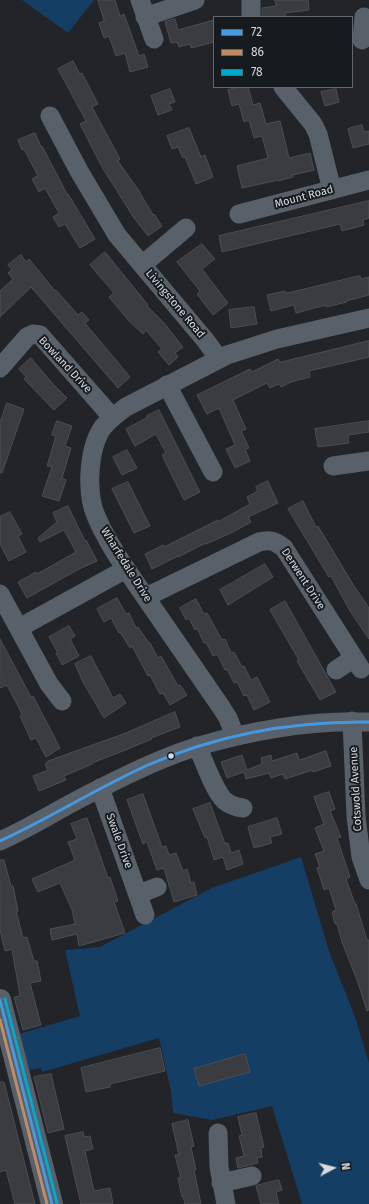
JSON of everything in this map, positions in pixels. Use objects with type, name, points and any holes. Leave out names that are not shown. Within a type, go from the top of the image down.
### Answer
[{"type":"main road","points":[[0,1000],[52,1204]]},
{"type":"street","points":[[154,39],[142,8],[195,0]]},
{"type":"street","points":[[250,16],[251,0]]},
{"type":"street","points":[[362,17],[362,40]]},
{"type":"street","points":[[285,88],[313,124],[318,134],[332,190]]},
{"type":"street","name":"Livingstone Road","points":[[50,116],[100,208],[117,235],[206,341],[218,358]]},
{"type":"street","name":"Mount Road","points":[[238,214],[369,180]]},
{"type":"street","points":[[142,265],[186,228]]},
{"type":"street","points":[[218,358],[226,354],[277,339],[369,318]]},
{"type":"street","name":"Bowland Drive","points":[[0,368],[27,337],[33,334],[40,335],[112,417]]},
{"type":"street","name":"Wharfedale Drive","points":[[218,358],[126,407],[112,417],[96,440],[91,470],[90,491],[96,516],[114,550],[221,707],[236,736]]},
{"type":"street","points":[[167,385],[209,445],[213,472]]},
{"type":"street","points":[[333,466],[369,461]]},
{"type":"street","name":"Derwent Drive","points":[[146,597],[259,542],[271,540],[284,548],[358,664],[336,670]]},
{"type":"street","points":[[19,628],[126,569]]},
{"type":"street","points":[[0,594],[50,684],[62,701]]},
{"type":"street","points":[[0,841],[100,788],[146,766],[197,746],[236,736],[310,724],[361,722]]},
{"type":"street","name":"Cotswold Avenue","points":[[361,722],[356,816],[369,880]]},
{"type":"street","points":[[197,746],[219,795],[226,802],[243,808]]},
{"type":"street","name":"Swale Drive","points":[[100,788],[146,915]]},
{"type":"street","points":[[139,894],[157,887]]},
{"type":"street","points":[[218,1133],[221,1183],[226,1204]]},
{"type":"street","points":[[221,1183],[252,1176]]},
{"type":"shaded area","points":[[22,0],[94,0],[68,33]]},
{"type":"shaded area","points":[[301,857],[329,951],[355,1017],[369,1063],[369,1204],[302,1204],[272,1106],[213,1120],[173,1113],[171,1091],[159,1038],[42,1072],[41,1068],[29,1070],[19,1034],[80,1016],[65,950],[100,947],[212,888]]},
{"type":"building","points":[[98,0],[115,0],[120,16],[124,14],[139,56],[144,54],[148,67],[130,72],[125,53],[116,56],[109,36],[104,38],[99,23],[104,21]]},
{"type":"building","points":[[275,0],[308,0],[309,10],[285,13],[286,16],[262,16],[262,8],[276,6]]},
{"type":"building","points":[[175,19],[178,30],[213,20],[213,42],[191,48],[190,44],[179,47],[177,42],[171,43],[165,22]]},
{"type":"building","points":[[73,61],[80,74],[82,73],[98,104],[92,107],[120,159],[118,161],[139,191],[153,215],[154,214],[162,226],[148,236],[134,218],[102,167],[80,124],[86,121],[58,69]]},
{"type":"building","points":[[248,88],[253,105],[260,103],[266,124],[280,121],[289,158],[310,153],[314,170],[293,175],[293,177],[278,181],[242,188],[237,166],[268,158],[262,136],[254,138],[249,120],[244,122],[239,104],[232,106],[228,90]]},
{"type":"building","points":[[170,89],[175,102],[169,104],[172,110],[158,115],[151,96]]},
{"type":"building","points":[[336,89],[339,102],[325,106],[321,92]]},
{"type":"building","points":[[362,125],[364,132],[369,131],[369,144],[353,148],[348,129]]},
{"type":"building","points":[[189,128],[201,157],[205,155],[213,177],[196,184],[185,157],[183,158],[178,147],[172,149],[167,136]]},
{"type":"building","points":[[35,133],[67,194],[95,239],[80,248],[65,224],[59,227],[53,217],[59,213],[45,188],[39,192],[32,179],[38,176],[24,149],[22,150],[18,140]]},
{"type":"building","points":[[369,201],[369,218],[363,220],[364,225],[342,231],[340,224],[222,252],[219,236]]},
{"type":"building","points":[[202,244],[215,259],[202,269],[228,303],[213,315],[197,294],[200,291],[177,262]]},
{"type":"building","points":[[105,252],[148,305],[147,306],[164,323],[183,347],[175,353],[178,357],[169,365],[158,352],[162,349],[146,330],[143,334],[129,321],[109,297],[114,293],[90,265]]},
{"type":"building","points":[[21,255],[26,262],[29,259],[55,291],[56,290],[78,315],[82,312],[89,320],[85,323],[130,377],[118,388],[31,287],[0,317],[0,291],[13,279],[8,273],[12,270],[8,265]]},
{"type":"building","points":[[360,276],[361,279],[369,277],[369,295],[346,301],[347,302],[326,307],[326,305],[296,313],[294,305],[271,311],[267,295],[285,291],[286,293]]},
{"type":"building","points":[[254,307],[257,324],[231,328],[229,310]]},
{"type":"building","points":[[369,341],[369,357],[309,371],[310,377],[291,382],[281,387],[279,384],[270,388],[267,383],[233,400],[246,429],[241,431],[249,448],[245,449],[250,461],[235,468],[226,449],[235,445],[219,408],[207,414],[197,395],[250,369],[252,372],[278,359],[280,362]]},
{"type":"building","points":[[31,358],[67,398],[54,410],[24,379],[26,377],[19,369]]},
{"type":"building","points":[[7,403],[24,409],[2,473],[0,473],[0,423]]},
{"type":"building","points":[[159,410],[200,492],[184,500],[162,455],[166,453],[156,434],[135,446],[126,429]]},
{"type":"building","points":[[57,421],[72,426],[65,446],[71,448],[62,478],[66,480],[59,501],[42,496],[52,467],[47,466],[56,436],[52,435]]},
{"type":"building","points":[[369,421],[369,432],[348,435],[349,443],[318,447],[315,429]]},
{"type":"building","points":[[127,450],[137,468],[122,475],[113,457]]},
{"type":"building","points":[[268,481],[278,503],[248,517],[251,522],[233,532],[206,543],[152,569],[145,554],[163,545],[164,547],[218,520],[218,522],[250,504],[247,497],[258,491],[256,487]]},
{"type":"building","points":[[128,482],[150,526],[134,533],[112,489]]},
{"type":"building","points":[[303,501],[316,527],[318,526],[369,608],[369,639],[350,611],[331,576],[329,577],[288,509]]},
{"type":"building","points":[[68,506],[85,541],[86,540],[97,561],[79,569],[27,598],[18,582],[36,572],[37,574],[76,552],[64,530],[40,542],[38,538],[57,522],[53,513]]},
{"type":"building","points":[[10,512],[22,534],[18,536],[26,552],[9,561],[0,544],[0,517]]},
{"type":"building","points":[[265,564],[273,577],[228,605],[220,590]]},
{"type":"building","points":[[117,598],[126,614],[129,613],[136,628],[138,627],[150,643],[158,658],[161,656],[178,686],[180,685],[187,695],[170,705],[163,693],[160,694],[150,675],[148,676],[132,646],[130,648],[120,632],[119,633],[111,618],[104,622],[97,609]]},
{"type":"building","points":[[196,599],[204,614],[207,613],[222,640],[225,639],[231,653],[234,652],[242,667],[244,666],[251,680],[257,677],[270,702],[254,710],[247,695],[244,696],[237,682],[234,683],[217,654],[213,656],[206,642],[204,643],[197,628],[195,630],[189,618],[186,620],[180,608]]},
{"type":"building","points":[[285,601],[336,692],[320,700],[270,610]]},
{"type":"building","points":[[69,626],[75,636],[70,639],[79,656],[62,665],[56,653],[58,653],[49,637]]},
{"type":"building","points":[[0,639],[31,697],[33,696],[60,748],[46,757],[36,738],[31,740],[20,716],[22,714],[7,685],[0,688]]},
{"type":"building","points":[[91,656],[113,698],[120,694],[126,703],[104,718],[83,682],[75,664]]},
{"type":"building","points":[[175,712],[180,727],[92,763],[64,776],[66,780],[39,791],[33,776],[48,770],[45,764],[48,761],[126,733]]},
{"type":"building","points":[[326,751],[331,766],[285,779],[283,774],[271,778],[269,773],[246,779],[244,772],[227,778],[221,762],[242,755],[247,770],[262,764],[261,758],[271,755],[272,761],[297,753],[299,760]]},
{"type":"building","points":[[329,792],[335,809],[330,811],[341,837],[337,838],[350,877],[346,879],[356,904],[367,940],[369,940],[369,1010],[367,1011],[337,924],[335,924],[332,912],[336,910],[329,888],[324,890],[317,868],[320,867],[315,854],[324,851],[315,828],[324,824],[314,797]]},
{"type":"building","points":[[143,794],[162,847],[166,846],[169,855],[176,853],[183,871],[187,869],[191,883],[194,882],[197,895],[174,902],[164,868],[157,870],[147,842],[143,844],[127,800]]},
{"type":"building","points":[[210,803],[225,844],[228,843],[231,853],[239,850],[243,864],[227,870],[223,857],[214,860],[207,837],[205,838],[193,809]]},
{"type":"building","points":[[87,818],[108,878],[110,877],[118,901],[114,902],[125,933],[79,946],[77,934],[52,940],[50,929],[75,924],[72,910],[60,883],[38,892],[32,879],[75,860],[68,842],[77,839],[71,824]]},
{"type":"building","points":[[277,818],[282,834],[270,837],[272,843],[254,848],[248,827]]},
{"type":"building","points":[[0,860],[4,860],[11,886],[13,886],[18,911],[16,911],[23,938],[27,937],[34,961],[37,961],[41,981],[30,983],[41,1025],[23,1030],[14,997],[20,996],[12,949],[5,951],[0,930]]},
{"type":"building","points":[[160,1048],[165,1071],[110,1084],[110,1087],[86,1092],[81,1068]]},
{"type":"building","points":[[245,1054],[250,1072],[199,1086],[194,1069]]},
{"type":"building","points":[[51,1074],[64,1129],[48,1133],[34,1077]]},
{"type":"building","points":[[0,1082],[4,1082],[35,1204],[15,1204],[6,1170],[0,1172]]},
{"type":"building","points":[[256,1113],[264,1147],[261,1148],[262,1157],[257,1158],[258,1163],[238,1168],[236,1158],[244,1156],[239,1136],[242,1135],[238,1117]]},
{"type":"building","points":[[188,1120],[194,1146],[191,1147],[201,1204],[185,1204],[178,1178],[181,1178],[175,1155],[179,1155],[172,1124]]},
{"type":"building","points":[[83,1132],[84,1137],[90,1136],[93,1149],[85,1151],[94,1191],[110,1188],[113,1204],[81,1204],[65,1136]]},
{"type":"building","points":[[279,1180],[282,1190],[276,1192],[279,1204],[261,1204],[256,1186]]},
{"type":"transit line","name":"72","points":[[0,841],[129,774],[174,754],[201,745],[284,727],[341,722],[369,722]]},
{"type":"transit line","name":"78","points":[[5,999],[57,1203]]},
{"type":"transit line","name":"72","points":[[0,1000],[52,1204]]},
{"type":"transit line","name":"86","points":[[0,1020],[47,1204]]}]
